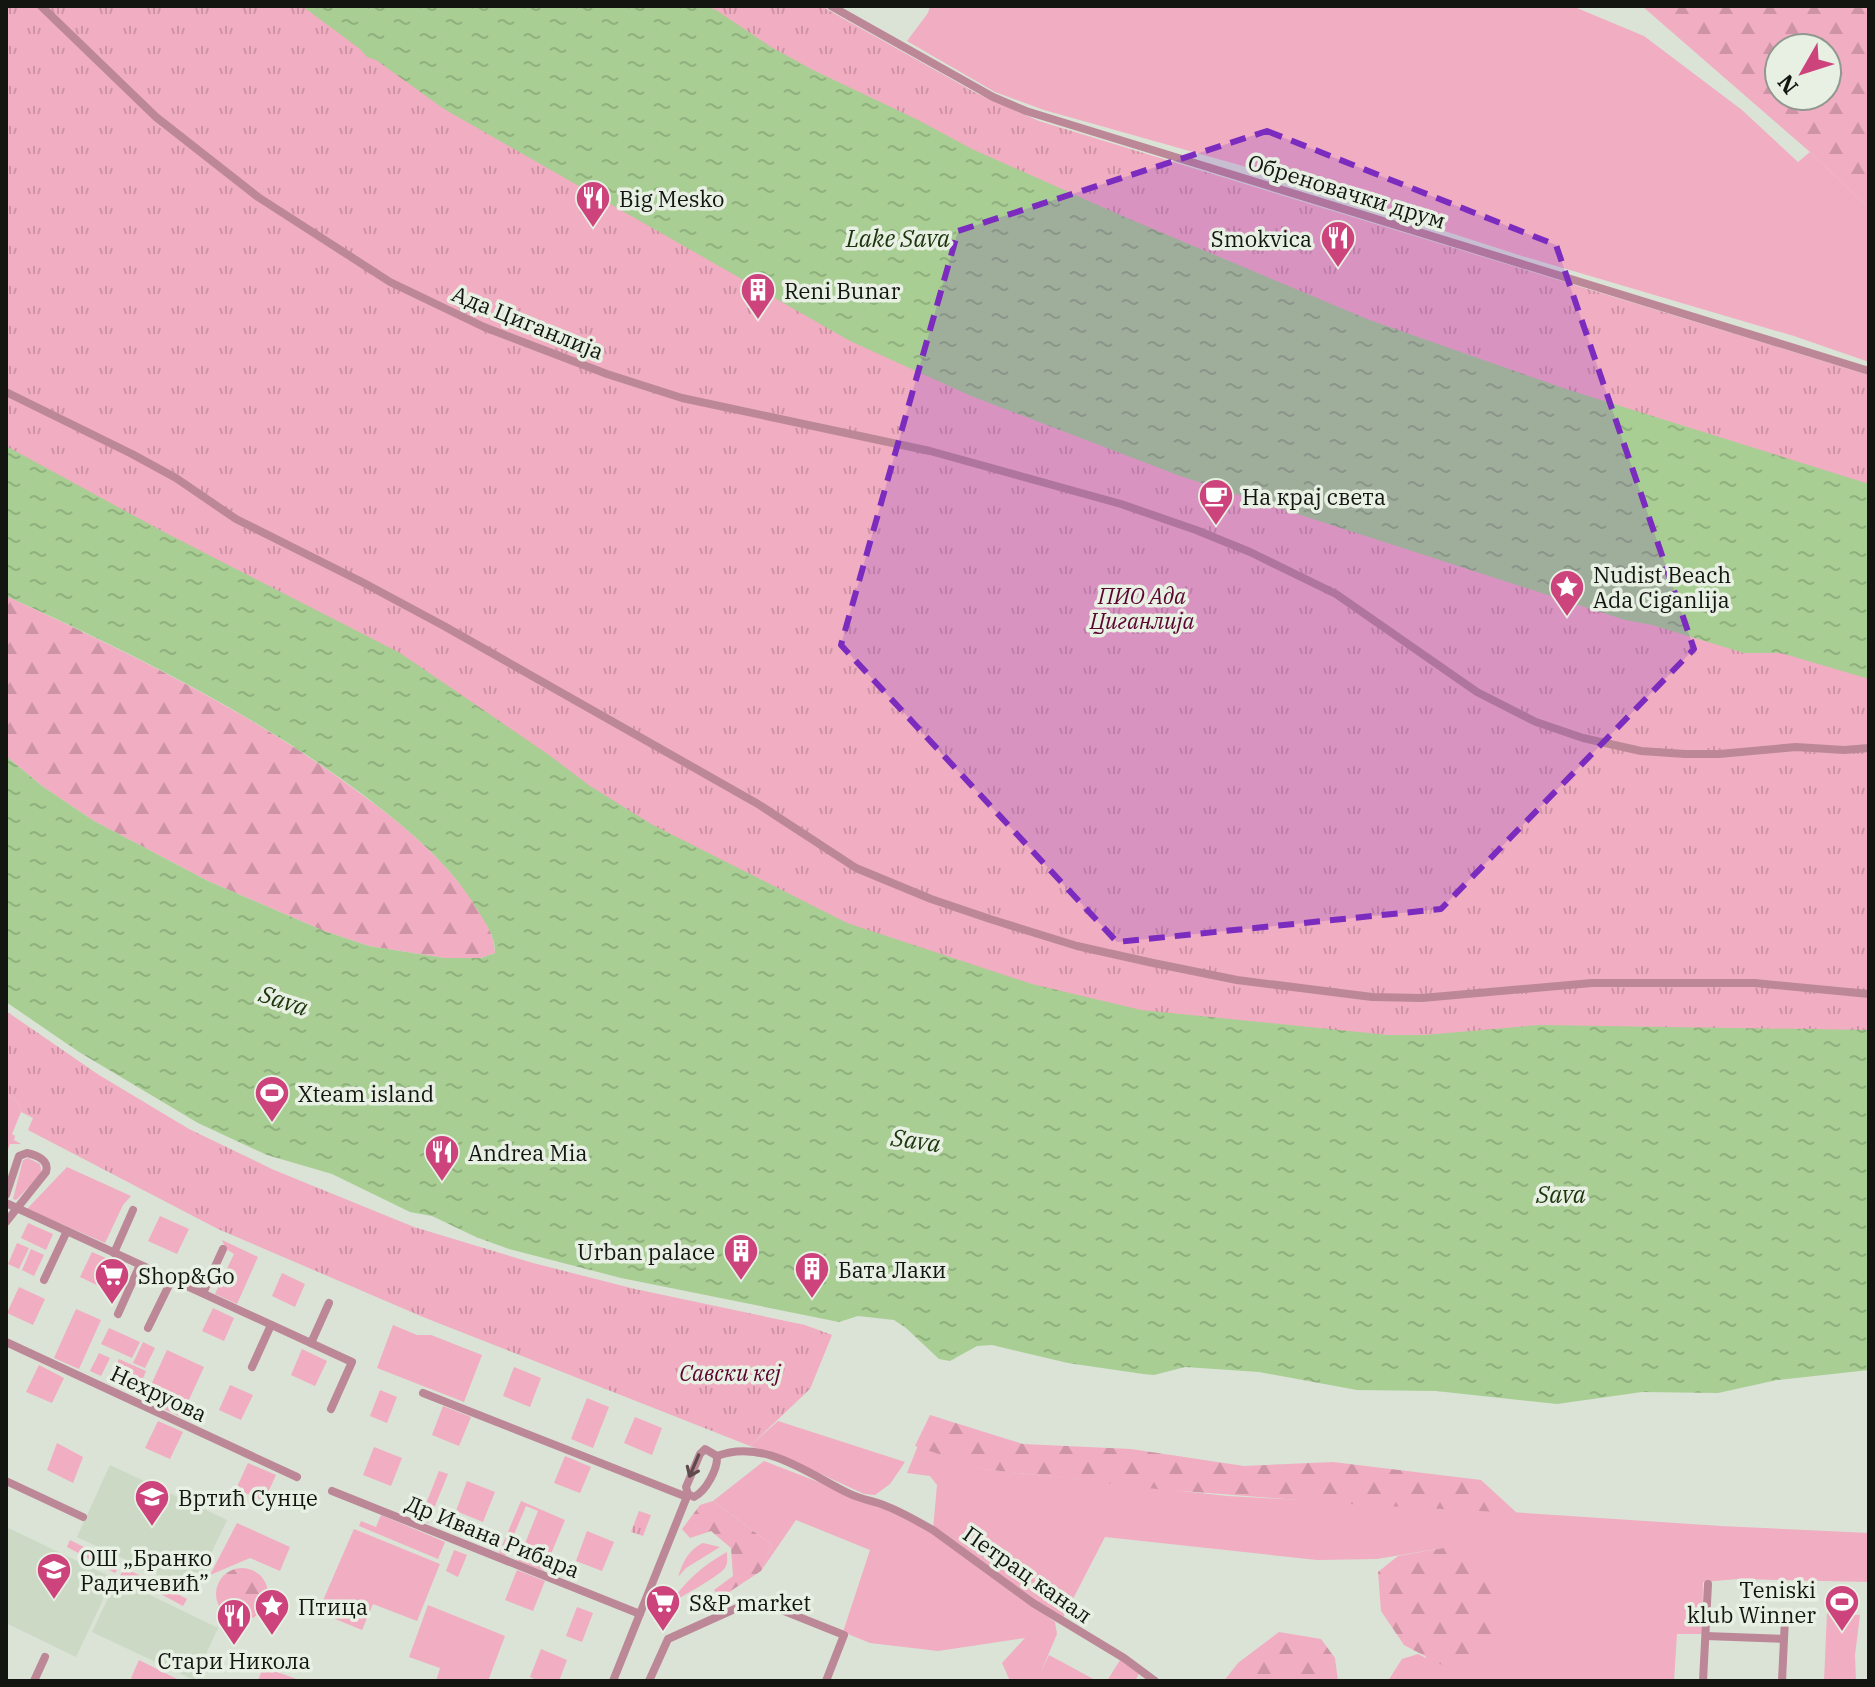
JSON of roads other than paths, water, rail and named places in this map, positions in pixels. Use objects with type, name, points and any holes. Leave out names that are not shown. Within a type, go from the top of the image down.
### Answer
[{"type":"street","name":"Ада Циганлија","points":[[41,6],[156,117],[248,190],[390,282],[477,323],[607,374],[682,398],[917,448],[1088,494],[1196,530],[1311,580],[1347,600],[1477,692],[1548,727],[1599,742],[1671,754],[1719,754],[1796,747],[1869,748]]},
{"type":"street","name":"Обреновачки друм","points":[[831,6],[993,97],[1026,111],[1869,371]]},
{"type":"street","points":[[6,392],[132,454],[176,478],[236,519],[444,626],[758,804],[856,868],[990,919],[1077,946],[1153,963],[1237,980],[1372,997],[1422,998],[1592,983],[1755,983],[1869,994]]},
{"type":"street","points":[[6,1195],[19,1156],[27,1153],[40,1157],[47,1171],[6,1222]]},
{"type":"street","points":[[6,1203],[352,1362],[331,1409]]},
{"type":"street","points":[[114,1253],[133,1210]]},
{"type":"street","points":[[44,1280],[67,1231]]},
{"type":"street","points":[[203,1293],[223,1249]]},
{"type":"street","points":[[118,1314],[140,1265]]},
{"type":"street","points":[[148,1328],[172,1279]]},
{"type":"street","points":[[311,1343],[329,1303]]},
{"type":"street","points":[[252,1367],[271,1325]]},
{"type":"street","name":"Нехруова","points":[[6,1342],[297,1477]]},
{"type":"street","points":[[423,1393],[687,1496],[701,1494],[716,1467],[717,1456],[708,1449],[700,1454],[686,1487],[687,1496],[613,1681]]},
{"type":"street","name":"Петрац канал","points":[[717,1456],[741,1450],[770,1455],[817,1475],[851,1495],[876,1502],[933,1530],[1033,1603],[1124,1658],[1155,1681]]},
{"type":"street","points":[[6,1481],[83,1517]]},
{"type":"street","name":"Др Ивана Рибара","points":[[332,1491],[640,1614]]},
{"type":"street","points":[[1703,1681],[1708,1584]]},
{"type":"street","points":[[649,1681],[668,1639],[748,1603],[762,1602],[844,1635],[826,1681]]},
{"type":"street","points":[[1782,1681],[1785,1618]]},
{"type":"street","points":[[1706,1636],[1784,1639]]},
{"type":"street","points":[[34,1681],[45,1657]]},
{"type":"water","name":"Lake Sava","points":[[302,6],[705,6],[813,70],[972,149],[1367,319],[1566,389],[1869,484],[1869,679],[1781,653],[1744,653],[1625,620],[1180,476],[971,396],[850,341],[444,109],[376,60],[367,57]]},
{"type":"water","name":"Sava","points":[[6,446],[162,531],[400,653],[590,786],[651,824],[847,923],[1032,984],[1141,1010],[1388,1035],[1539,1025],[1869,1030],[1869,1370],[1777,1380],[1718,1393],[1642,1392],[1557,1404],[1436,1391],[1357,1390],[1259,1372],[1185,1367],[1154,1375],[1143,1374],[1068,1363],[992,1345],[977,1346],[950,1361],[939,1359],[894,1320],[858,1316],[839,1322],[621,1278],[509,1249],[432,1216],[410,1212],[332,1174],[267,1155],[198,1123],[79,1052],[6,1002],[6,756],[42,786],[94,821],[208,881],[324,931],[369,946],[444,958],[481,958],[495,953],[493,941],[487,925],[466,892],[440,861],[394,819],[320,764],[189,685],[6,596]]},
{"type":"place","name":"Big Mesko","points":[[593,229]]},
{"type":"place","name":"Smokvica","points":[[1338,269]]},
{"type":"place","name":"Reni Bunar","points":[[758,321]]},
{"type":"place","name":"На крај света","points":[[1216,527]]},
{"type":"place","name":"Nudist Beach Ada Ciganlija","points":[[1567,618]]},
{"type":"place","name":"Xteam island","points":[[272,1124]]},
{"type":"place","name":"Andrea Mia","points":[[442,1183]]},
{"type":"place","name":"Urban palace","points":[[741,1282]]},
{"type":"place","name":"Бата Лаки","points":[[812,1300]]},
{"type":"place","name":"Shop&Go","points":[[112,1306]]},
{"type":"place","name":"Вртић Сунце","points":[[152,1528]]},
{"type":"place","name":"ОШ „Бранко Радичевић”","points":[[54,1601]]},
{"type":"place","name":"S&P market","points":[[663,1633]]},
{"type":"place","name":"Teniski klub Winner","points":[[1842,1633]]},
{"type":"place","name":"Птица","points":[[272,1637]]},
{"type":"place","name":"Стари Никола","points":[[234,1647]]},
{"type":"park label","name":"ПИО Ада Циганлија","points":[[1142,608]]},
{"type":"park label","name":"Савски кеј","points":[[730,1372]]}]
